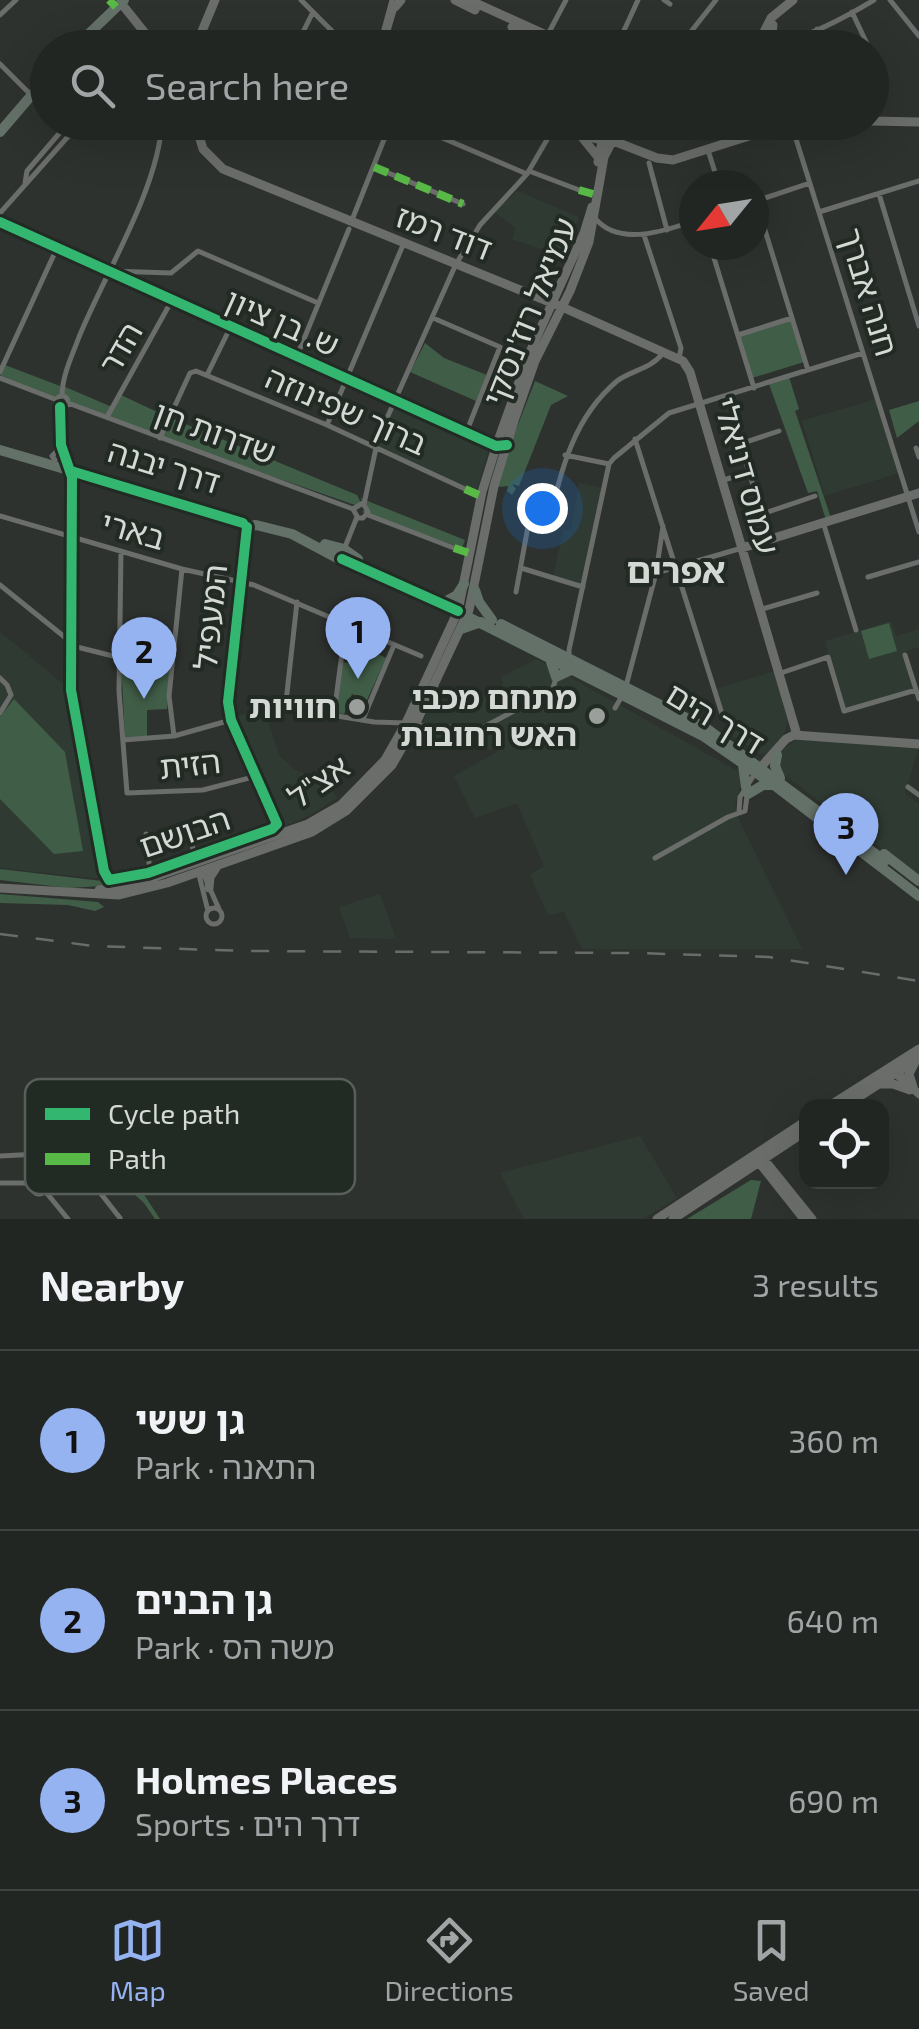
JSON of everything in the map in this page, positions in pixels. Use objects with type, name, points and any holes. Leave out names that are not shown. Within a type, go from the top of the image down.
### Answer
[{"type":"main road","points":[[93,30],[122,2]]},
{"type":"main road","points":[[0,129],[29,94]]},
{"type":"main road","name":"דרך יבנה","points":[[0,447],[69,467]]},
{"type":"main road","name":"דרך יבנה","points":[[0,447],[292,534],[460,608]]},
{"type":"main road","points":[[460,608],[458,595],[469,587],[486,620],[461,629]]},
{"type":"main road","name":"דרך הים","points":[[460,608],[563,657],[745,759],[919,884]]},
{"type":"main road","points":[[556,676],[563,657]]},
{"type":"main road","points":[[556,676],[563,657]]},
{"type":"main road","points":[[780,747],[775,770],[779,784],[747,791],[745,759],[780,747]]},
{"type":"main road","name":"דרך הים","points":[[779,784],[919,900]]},
{"type":"street","points":[[0,15],[16,0]]},
{"type":"street","points":[[202,30],[214,0]]},
{"type":"street","points":[[301,0],[331,30]]},
{"type":"street","points":[[455,0],[518,30]]},
{"type":"street","points":[[470,0],[534,30]]},
{"type":"street","points":[[486,8],[494,0]]},
{"type":"street","points":[[550,30],[566,0]]},
{"type":"street","points":[[624,30],[638,0]]},
{"type":"street","points":[[692,30],[716,0]]},
{"type":"street","points":[[768,30],[771,18],[793,0]]},
{"type":"street","points":[[770,30],[774,22],[801,0]]},
{"type":"street","points":[[817,29],[874,0]]},
{"type":"street","points":[[890,0],[919,36]]},
{"type":"street","points":[[122,2],[143,30]]},
{"type":"street","points":[[387,30],[397,2]]},
{"type":"street","points":[[304,30],[313,12]]},
{"type":"street","points":[[852,12],[861,30]]},
{"type":"street","points":[[0,64],[29,94]]},
{"type":"street","points":[[889,121],[919,122]]},
{"type":"street","points":[[25,183],[27,171],[53,140]]},
{"type":"street","points":[[0,213],[64,140]]},
{"type":"street","points":[[70,643],[72,537],[69,467],[61,445],[63,381],[145,192],[158,140]]},
{"type":"street","name":"דוד רמז","points":[[200,140],[203,150],[217,165],[679,359]]},
{"type":"street","points":[[296,357],[384,140]]},
{"type":"street","points":[[449,140],[579,190]]},
{"type":"street","points":[[341,553],[362,506],[375,447],[456,264],[480,226],[528,172],[547,140]]},
{"type":"street","points":[[582,140],[600,160],[615,140]]},
{"type":"street","points":[[598,140],[670,160],[735,140]]},
{"type":"street","points":[[614,144],[615,140]]},
{"type":"street","name":"חנה אברך","points":[[797,140],[919,532]]},
{"type":"street","name":"עמיאל רוז'נסקי","points":[[460,608],[469,587],[494,486],[500,444],[551,302],[586,227],[600,160],[614,144]]},
{"type":"street","points":[[708,148],[714,170]]},
{"type":"street","name":"עמיאל רוז'נסקי","points":[[500,444],[597,225],[600,160]]},
{"type":"street","points":[[649,163],[668,230]]},
{"type":"street","points":[[374,167],[462,204]]},
{"type":"street","points":[[819,212],[919,181]]},
{"type":"street","points":[[769,196],[810,183]]},
{"type":"street","points":[[879,194],[919,326]]},
{"type":"street","name":"ש. בן ציון","points":[[0,222],[395,402],[500,444]]},
{"type":"street","points":[[597,225],[644,235],[679,227]]},
{"type":"street","name":"עמוס דניאלי","points":[[644,235],[681,348],[679,359],[687,366],[700,405],[795,730]]},
{"type":"street","points":[[327,425],[403,245]]},
{"type":"street","points":[[769,245],[808,370]]},
{"type":"street","points":[[57,248],[0,375],[60,401]]},
{"type":"street","points":[[108,271],[174,273],[198,251],[318,303]]},
{"type":"street","points":[[715,260],[754,388]]},
{"type":"street","points":[[536,296],[560,283]]},
{"type":"street","points":[[570,292],[584,317]]},
{"type":"street","points":[[910,296],[919,294]]},
{"type":"street","name":"הדר","points":[[107,417],[172,300]]},
{"type":"street","points":[[432,318],[500,347],[467,431]]},
{"type":"street","points":[[738,336],[792,318]]},
{"type":"street","points":[[160,438],[190,372],[196,370],[207,375],[231,327]]},
{"type":"street","points":[[563,657],[583,587],[609,464],[668,413],[863,353]]},
{"type":"street","points":[[548,526],[565,455],[584,420],[612,386],[653,364],[663,354]]},
{"type":"street","name":"ברוך שפינוזה","points":[[207,375],[465,489]]},
{"type":"street","name":"שדרות חן","points":[[60,401],[67,398],[68,403],[346,507],[362,506],[376,518],[454,548]]},
{"type":"street","points":[[767,528],[740,444],[779,430]]},
{"type":"street","points":[[635,440],[724,717]]},
{"type":"street","points":[[54,460],[52,456],[61,445]]},
{"type":"street","points":[[916,448],[919,457]]},
{"type":"street","points":[[565,455],[609,464]]},
{"type":"street","points":[[721,481],[749,472]]},
{"type":"street","points":[[656,573],[919,493]]},
{"type":"street","points":[[762,514],[815,496]]},
{"type":"street","name":"בארי","points":[[0,516],[182,569],[239,581],[421,656]]},
{"type":"street","points":[[516,592],[528,521]]},
{"type":"street","name":"המעפיל","points":[[248,522],[228,694],[231,720],[277,824]]},
{"type":"street","points":[[823,522],[856,630]]},
{"type":"street","points":[[615,708],[624,691],[656,573],[664,523]]},
{"type":"street","points":[[122,551],[119,656],[123,740],[174,736],[231,720]]},
{"type":"street","points":[[868,577],[919,562]]},
{"type":"street","points":[[521,568],[583,587]]},
{"type":"street","points":[[174,736],[169,696],[182,569]]},
{"type":"street","points":[[0,585],[70,643],[93,653],[172,658]]},
{"type":"street","points":[[759,610],[816,593]]},
{"type":"street","points":[[297,602],[288,708],[389,723],[480,729],[552,691],[556,676]]},
{"type":"street","name":"אצ\"ל","points":[[62,892],[127,886],[198,866],[287,833],[333,810],[376,771],[422,710],[461,629],[460,608]]},
{"type":"street","name":"אצ\"ל","points":[[0,888],[119,895],[187,876],[198,866],[218,866],[288,843],[346,812],[392,766],[460,608]]},
{"type":"street","points":[[334,714],[346,622]]},
{"type":"street","name":"הבושם","points":[[70,643],[72,696],[107,879],[198,866],[277,824]]},
{"type":"street","points":[[363,719],[394,644]]},
{"type":"street","points":[[905,654],[919,700]]},
{"type":"street","points":[[778,674],[828,658],[844,711],[916,690]]},
{"type":"street","points":[[0,678],[10,695],[0,713]]},
{"type":"street","points":[[422,710],[425,720],[435,726]]},
{"type":"street","points":[[389,723],[398,731],[399,738]]},
{"type":"street","points":[[655,858],[742,812],[747,791],[795,730],[919,744]]},
{"type":"street","name":"הזית","points":[[123,740],[127,793],[203,790],[256,776]]},
{"type":"street","points":[[908,787],[919,795]]},
{"type":"street","points":[[192,830],[198,866],[206,888],[222,916],[216,924],[208,920],[206,888],[218,866]]},
{"type":"street","points":[[146,834],[150,872]]},
{"type":"street","points":[[187,876],[206,888]]},
{"type":"street","points":[[208,911],[219,909]]},
{"type":"street","points":[[842,1099],[918,1056]]},
{"type":"street","points":[[915,1091],[909,1075],[918,1056]]},
{"type":"street","points":[[856,1099],[895,1071]]},
{"type":"street","points":[[895,1071],[915,1091]]},
{"type":"street","points":[[878,1085],[893,1084],[915,1091]]},
{"type":"street","points":[[673,1219],[742,1173],[799,1127]]},
{"type":"street","points":[[657,1219],[799,1136]]},
{"type":"street","points":[[0,1156],[25,1155]]},
{"type":"street","points":[[762,1157],[804,1219]]},
{"type":"street","points":[[762,1157],[771,1173],[812,1219]]},
{"type":"street","points":[[742,1173],[758,1168],[771,1173]]},
{"type":"street","points":[[0,1183],[25,1185]]},
{"type":"street","points":[[45,1194],[68,1219]]},
{"type":"street","points":[[101,1194],[120,1219]]},
{"type":"shaded area","points":[[517,191],[579,217],[564,257],[512,239],[516,229],[494,212]]},
{"type":"shaded area","points":[[875,399],[899,473],[825,496],[802,421]]},
{"type":"shaded area","points":[[396,403],[490,446],[476,493],[375,446]]},
{"type":"shaded area","points":[[579,483],[603,488],[581,584],[553,577],[563,530],[571,530]]},
{"type":"shaded area","points":[[891,621],[896,636],[919,629],[919,647],[904,652],[915,689],[845,709],[825,641]]},
{"type":"shaded area","points":[[0,632],[67,687],[103,879],[0,868]]},
{"type":"shaded area","points":[[537,659],[743,774],[735,806],[739,820],[802,949],[582,949],[564,912],[548,915],[530,875],[544,866],[517,803],[475,818],[454,776],[499,751],[417,735],[435,695],[459,708],[503,684],[501,677]]},
{"type":"shaded area","points":[[775,671],[788,722],[782,738],[767,753],[760,754],[731,735],[716,689]]},
{"type":"shaded area","points":[[264,708],[279,755],[295,770],[327,782],[337,798],[283,827],[235,721],[235,717]]},
{"type":"shaded area","points":[[800,737],[919,745],[905,794],[919,804],[919,877],[777,769],[781,751]]},
{"type":"shaded area","points":[[380,894],[396,939],[350,938],[339,907]]},
{"type":"shaded area","points":[[640,1136],[677,1198],[643,1219],[524,1219],[500,1173]]},
{"type":"green space","points":[[791,320],[804,362],[752,378],[739,336]]},
{"type":"green space","points":[[425,343],[444,358],[487,375],[476,401],[410,372]]},
{"type":"green space","points":[[5,365],[60,386],[60,394],[55,397],[0,377]]},
{"type":"green space","points":[[789,377],[799,409],[795,411],[831,518],[826,520],[817,491],[808,493],[769,384]]},
{"type":"green space","points":[[535,381],[568,396],[551,405],[519,486],[512,484],[516,489],[512,495],[508,486],[498,487]]},
{"type":"green space","points":[[63,386],[112,407],[121,395],[168,417],[160,437],[70,403],[63,394]]},
{"type":"green space","points":[[919,401],[919,421],[897,438],[889,410]]},
{"type":"green space","points":[[171,418],[357,495],[361,503],[355,505],[161,438]]},
{"type":"green space","points":[[360,498],[465,540],[462,548],[362,512],[368,507]]},
{"type":"green space","points":[[889,623],[897,651],[869,659],[861,631]]},
{"type":"green space","points":[[366,633],[381,641],[376,653],[386,658],[367,700],[352,694],[344,714],[336,713],[342,662],[356,664]]},
{"type":"green space","points":[[121,659],[170,661],[167,709],[147,710],[147,737],[125,738]]},
{"type":"green space","points":[[14,699],[65,752],[83,851],[54,854],[0,799],[0,717]]},
{"type":"green space","points":[[0,869],[102,881],[103,886],[69,888],[0,880]]},
{"type":"green space","points":[[0,894],[98,902],[104,907],[95,911],[68,905],[0,903]]},
{"type":"green space","points":[[751,1180],[761,1181],[751,1219],[687,1219]]},
{"type":"green space","points":[[134,1194],[144,1194],[160,1219],[155,1219]]},
{"type":"railway","points":[[0,934],[94,946],[245,951],[769,957],[919,981]]},
{"type":"marked path","points":[[109,0],[116,7]]},
{"type":"marked path","points":[[374,167],[463,204]]},
{"type":"marked path","points":[[579,190],[593,194]]},
{"type":"marked path","points":[[465,489],[481,496]]},
{"type":"marked path","points":[[454,548],[469,553]]},
{"type":"cycle path","points":[[0,222],[496,446],[507,445]]},
{"type":"cycle path","points":[[60,407],[61,445],[72,477],[71,690],[104,871],[109,880],[148,873],[277,824],[231,720],[228,702],[247,527]]},
{"type":"cycle path","points":[[71,471],[243,523]]},
{"type":"cycle path","points":[[342,559],[458,611]]},
{"type":"place","name":"גן ששי","points":[[358,679]]},
{"type":"place","name":"גן הבנים","points":[[144,699]]},
{"type":"place","name":"חוויות","points":[[357,707]]},
{"type":"place","name":"מתחם מכבי האש רחובות","points":[[597,716]]},
{"type":"place","name":"Holmes Places","points":[[846,875]]},
{"type":"district","name":"אפרים","points":[[676,571]]}]
